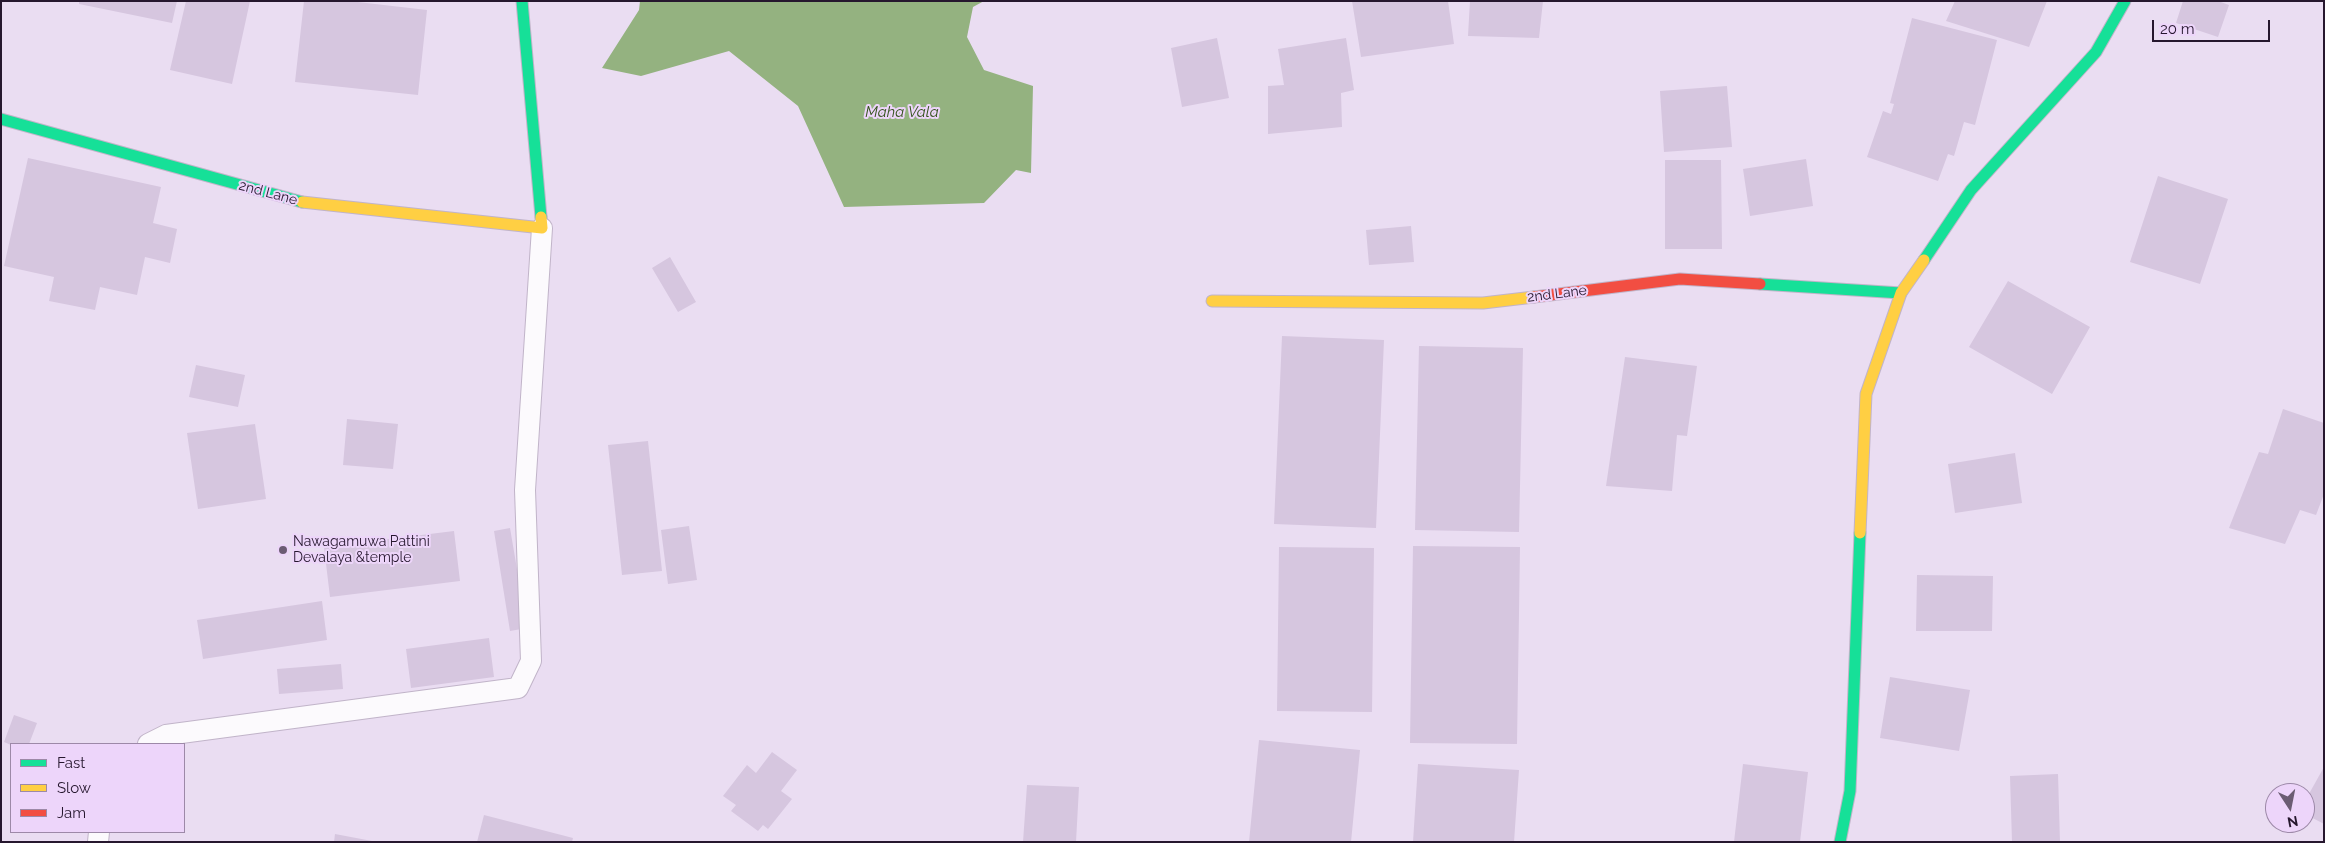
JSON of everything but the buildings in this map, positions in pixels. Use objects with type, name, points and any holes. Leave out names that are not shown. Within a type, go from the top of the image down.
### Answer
[{"type":"street","points":[[522,1],[542,228]]},
{"type":"street","points":[[1840,842],[1850,791],[1866,394],[1901,293],[1971,190],[2096,52],[2125,1]]},
{"type":"street","name":"2nd Lane","points":[[1,119],[308,204],[542,228]]},
{"type":"street","name":"2nd Lane","points":[[1212,301],[1483,303],[1680,279],[1901,293]]},
{"type":"lane","points":[[150,743],[166,735],[518,688],[531,661],[526,490],[542,228]]},
{"type":"water","name":"Maha Vala","points":[[640,1],[984,1],[973,7],[967,37],[984,70],[1033,86],[1031,173],[1016,170],[984,203],[844,207],[798,106],[729,51],[641,76],[602,68],[639,10]]},
{"type":"traffic: fast","points":[[522,1],[541,217]]},
{"type":"traffic: fast","points":[[1924,260],[1971,190],[2096,52],[2125,1]]},
{"type":"traffic: fast","points":[[1,119],[302,202]]},
{"type":"traffic: fast","points":[[1760,284],[1901,293]]},
{"type":"traffic: fast","points":[[1840,842],[1850,791],[1860,533]]},
{"type":"traffic: slow","points":[[302,202],[542,228],[541,217]]},
{"type":"traffic: slow","points":[[1860,533],[1866,394],[1901,293],[1924,260]]},
{"type":"traffic: slow","points":[[1212,301],[1483,303],[1534,297]]},
{"type":"traffic: jam","points":[[1534,297],[1680,279],[1760,284]]},
{"type":"place","name":"Nawagamuwa Pattini Devalaya &temple","points":[[283,550]]}]
